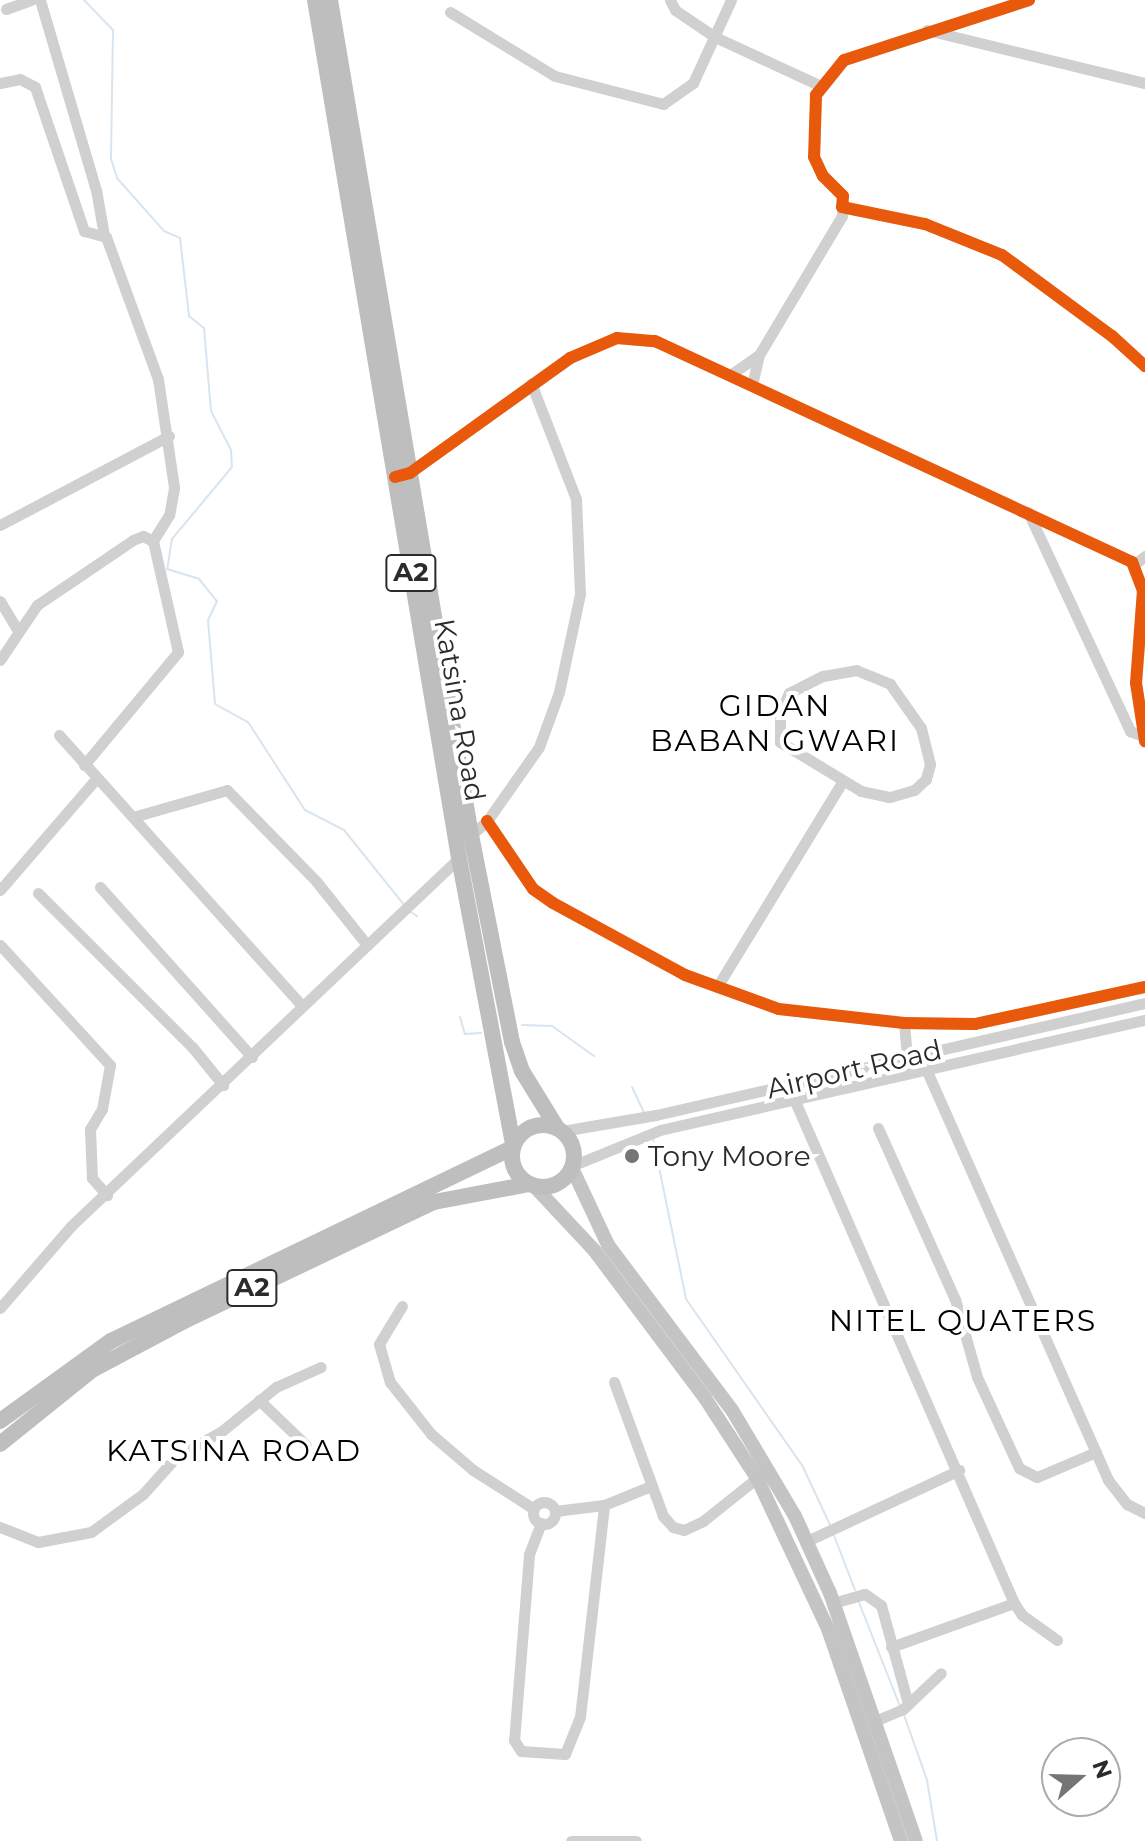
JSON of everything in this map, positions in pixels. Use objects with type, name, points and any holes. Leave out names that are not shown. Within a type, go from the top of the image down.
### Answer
[{"type":"highway","name":"Katsina Road","points":[[315,0],[402,475],[516,1057],[560,1129]]},
{"type":"highway","name":"Katsina Road","points":[[330,0],[459,858],[513,1146]]},
{"type":"highway","name":"A2","points":[[0,1421],[111,1341],[513,1146],[531,1127],[560,1129],[571,1144],[573,1166],[556,1185],[532,1185],[434,1202],[161,1332],[92,1370],[0,1444]]},
{"type":"highway","name":"A2","points":[[513,1146],[513,1167],[532,1185]]},
{"type":"main road","points":[[573,1166],[608,1245],[732,1410],[807,1541],[833,1603],[916,1841]]},
{"type":"main road","points":[[532,1185],[594,1250],[705,1398],[757,1478],[828,1629],[901,1841]]},
{"type":"street","points":[[3,7],[31,0]]},
{"type":"street","points":[[40,0],[76,114],[104,235],[158,379],[169,436],[174,488],[169,515],[153,541],[178,652],[84,765]]},
{"type":"street","points":[[670,0],[675,10],[715,37],[819,85]]},
{"type":"street","points":[[450,12],[555,76],[651,104],[683,93],[715,37],[731,0]]},
{"type":"street","points":[[752,385],[759,355],[842,216],[843,196],[823,176],[814,157],[812,125],[819,85],[856,53],[1029,0]]},
{"type":"street","points":[[927,30],[1145,83]]},
{"type":"street","points":[[0,83],[20,79],[35,87],[84,231],[104,235]]},
{"type":"street","points":[[842,207],[925,224],[1002,255],[1112,336],[1145,366]]},
{"type":"street","points":[[402,475],[531,383],[591,348],[634,337],[655,341],[1135,564],[1143,590],[1135,675],[1144,738]]},
{"type":"street","points":[[730,375],[759,355]]},
{"type":"street","points":[[471,835],[487,821],[539,747],[559,692],[580,594],[576,499],[531,383]]},
{"type":"street","points":[[0,525],[169,436]]},
{"type":"street","points":[[1028,512],[1130,731],[1144,738]]},
{"type":"street","points":[[0,660],[37,605],[109,555],[143,536],[153,541]]},
{"type":"street","points":[[1135,564],[1145,556]]},
{"type":"street","points":[[0,601],[18,631]]},
{"type":"street","points":[[840,672],[871,673],[907,702],[921,728],[930,764],[926,779],[914,790],[889,797],[842,782],[780,742],[780,713],[789,693],[806,683],[840,672]]},
{"type":"street","points":[[59,735],[95,780],[133,817],[302,1006]]},
{"type":"street","points":[[0,890],[95,780]]},
{"type":"street","points":[[717,987],[842,782]]},
{"type":"street","points":[[133,817],[227,790],[316,881],[367,945]]},
{"type":"street","points":[[487,821],[533,889],[588,925],[717,987],[779,1009],[904,1023],[975,1024],[1145,987]]},
{"type":"street","points":[[0,1308],[48,1250],[459,858]]},
{"type":"street","points":[[100,887],[252,1057]]},
{"type":"street","points":[[38,893],[193,1048],[223,1085]]},
{"type":"street","points":[[0,945],[110,1065],[102,1109],[90,1129],[92,1178],[107,1195]]},
{"type":"street","name":"Airport Road","points":[[560,1129],[656,1115],[1145,1003]]},
{"type":"street","name":"Airport Road","points":[[573,1166],[637,1136],[660,1130],[1145,1020]]},
{"type":"street","points":[[904,1023],[907,1057]]},
{"type":"street","points":[[926,1069],[1116,1493],[1145,1513]]},
{"type":"street","points":[[794,1099],[959,1470],[1014,1603],[1022,1615],[1057,1640]]},
{"type":"street","points":[[878,1128],[955,1299],[977,1377],[1019,1468],[1037,1477],[1096,1452]]},
{"type":"street","points":[[402,1306],[379,1344],[390,1382],[431,1434],[473,1470],[534,1509],[541,1523],[529,1555],[514,1740],[521,1751],[565,1754],[580,1717],[604,1505]]},
{"type":"street","points":[[0,1527],[38,1542],[91,1532],[143,1494],[177,1456],[259,1400],[321,1367]]},
{"type":"street","points":[[614,1382],[668,1524],[684,1530],[757,1478]]},
{"type":"street","points":[[259,1400],[306,1445]]},
{"type":"street","points":[[807,1541],[959,1470]]},
{"type":"street","points":[[534,1509],[544,1502],[555,1511],[604,1505],[651,1486]]},
{"type":"street","points":[[541,1523],[551,1522],[555,1511]]},
{"type":"street","points":[[833,1603],[871,1595],[881,1605],[902,1708]]},
{"type":"street","points":[[891,1647],[1014,1603]]},
{"type":"street","points":[[875,1721],[902,1708],[941,1673]]},
{"type":"street","points":[[571,1841],[636,1841]]},
{"type":"waterway","points":[[84,0],[113,30],[111,159],[117,178],[164,231],[180,238],[189,316],[204,328],[211,411],[231,450],[232,467],[172,539],[167,569],[199,579],[217,601],[208,620],[215,704],[248,722],[305,810],[344,830],[404,905]]},
{"type":"waterway","points":[[408,910],[417,916]]},
{"type":"waterway","points":[[460,1017],[465,1034],[481,1033]]},
{"type":"waterway","points":[[522,1025],[552,1026],[594,1056]]},
{"type":"waterway","points":[[632,1087],[644,1113]]},
{"type":"waterway","points":[[653,1138],[686,1299],[803,1467],[831,1527]]},
{"type":"waterway","points":[[833,1533],[855,1590]]},
{"type":"waterway","points":[[858,1600],[900,1706]]},
{"type":"waterway","points":[[904,1715],[927,1780],[937,1841]]},
{"type":"cycle path","points":[[1029,0],[844,60],[816,95],[814,157],[823,176],[843,196],[842,207],[925,224],[1002,255],[1112,336],[1145,366]]},
{"type":"cycle path","points":[[395,477],[410,473],[570,358],[617,338],[655,341],[1132,562],[1143,590],[1136,683],[1145,741]]},
{"type":"cycle path","points":[[487,821],[533,889],[553,903],[685,975],[779,1009],[904,1023],[975,1024],[1145,987]]},
{"type":"place","name":"Tony Moore","points":[[632,1156]]},
{"type":"district","name":"GIDAN BABAN GWARI","points":[[775,723]]},
{"type":"district","name":"NITEL QUATERS","points":[[963,1321]]},
{"type":"district","name":"KATSINA ROAD","points":[[234,1451]]}]
